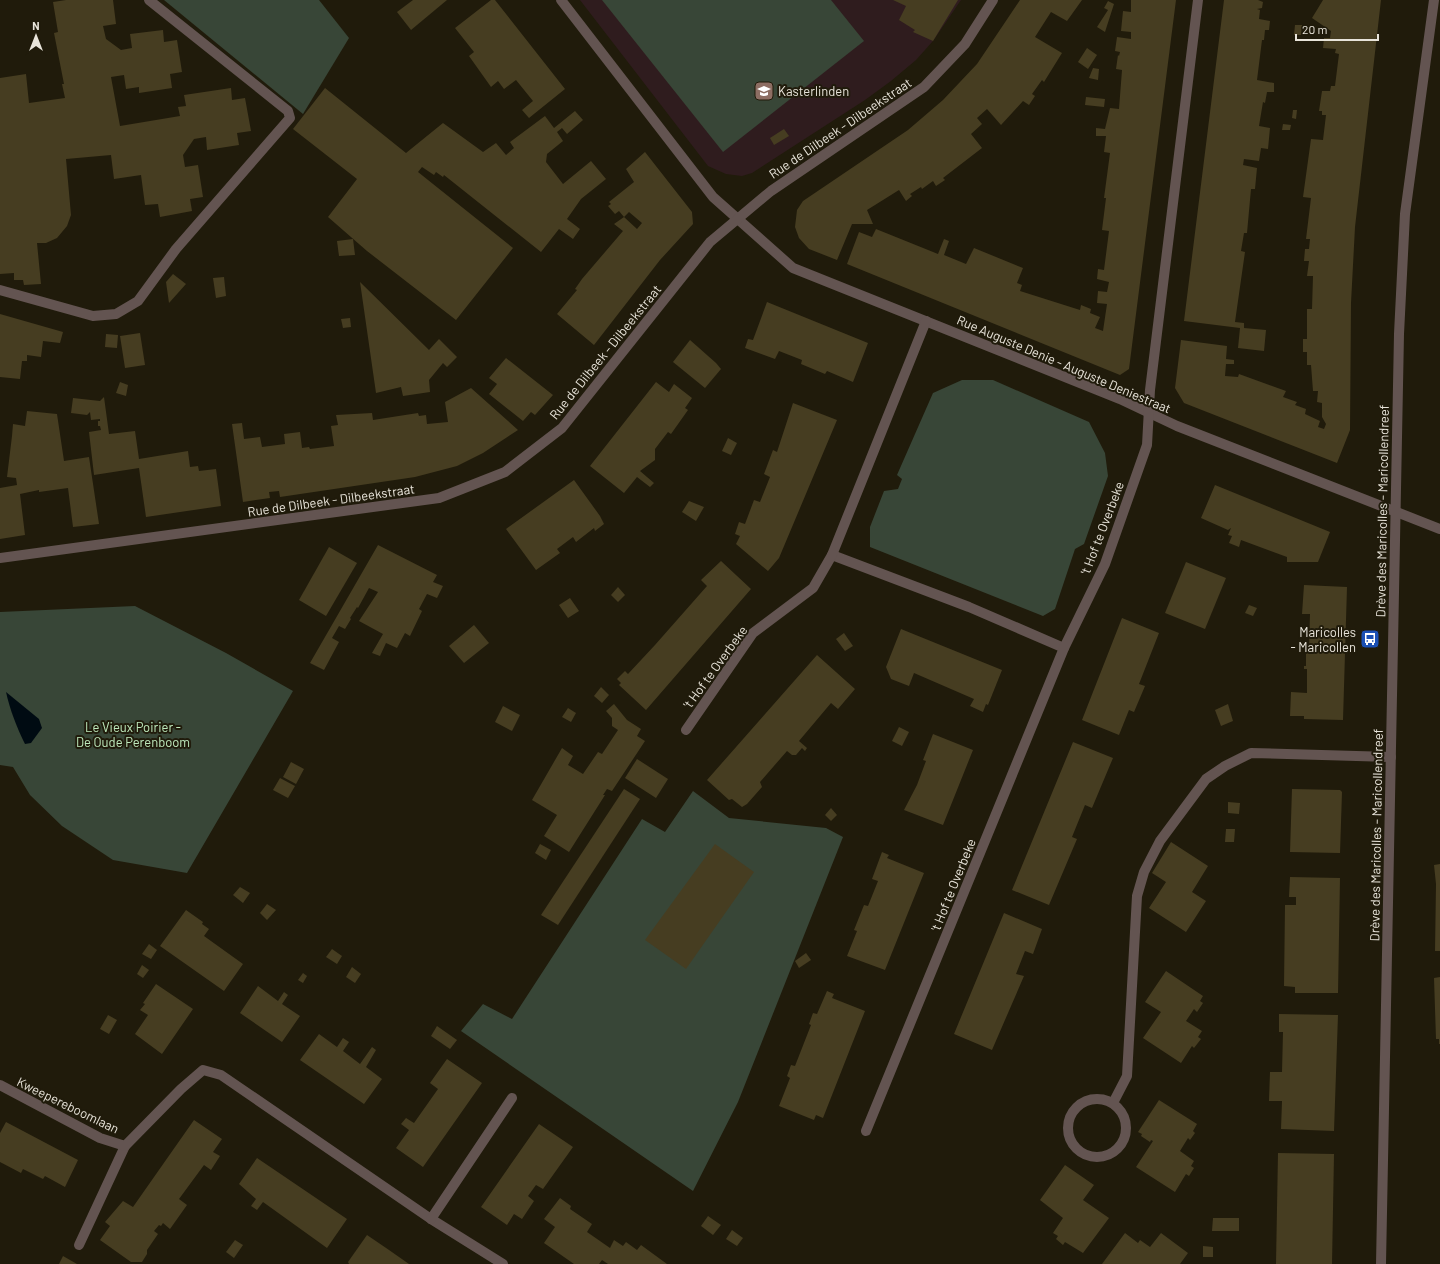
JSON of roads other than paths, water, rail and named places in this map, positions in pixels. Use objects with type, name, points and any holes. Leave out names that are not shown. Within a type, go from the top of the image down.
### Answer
[{"type":"street","points":[[0,290],[93,316],[105,317],[125,311],[138,301],[181,244],[230,185],[287,124],[290,118],[288,111],[149,0]]},
{"type":"street","name":"Rue Auguste Denie - Auguste Deniestraat","points":[[561,0],[713,197],[793,268],[1149,412],[1177,426],[1440,529]]},
{"type":"street","name":"Rue de Dilbeek - Dilbeekstraat","points":[[0,558],[439,498],[505,472],[562,428],[710,242],[736,218],[771,191],[924,87],[965,44],[993,0]]},
{"type":"street","name":"'t Hof te Overbeke","points":[[866,1131],[1064,648],[1105,564],[1147,445],[1149,412],[1198,0]]},
{"type":"street","name":"Drève des Maricolles - Maricollendreef","points":[[1381,1264],[1399,334],[1405,214],[1434,0]]},
{"type":"street","name":"'t Hof te Overbeke","points":[[686,730],[752,633],[813,588],[832,555],[926,321]]},
{"type":"street","points":[[832,555],[969,607],[1064,648]]},
{"type":"street","points":[[1113,1104],[1127,1076],[1137,896],[1144,872],[1160,841],[1206,779],[1250,753],[1391,757]]},
{"type":"street","points":[[79,1245],[125,1146],[181,1089],[203,1070],[221,1075],[430,1219],[503,1264]]},
{"type":"street","name":"Kweepereboomlaan","points":[[0,1085],[100,1138],[125,1146]]},
{"type":"street","points":[[430,1219],[512,1098]]},
{"type":"street","points":[[1101,1098],[1113,1104],[1119,1108],[1125,1119],[1126,1133],[1120,1145],[1116,1150],[1104,1156],[1097,1157],[1084,1154],[1073,1145],[1068,1133],[1069,1119],[1072,1113],[1076,1107],[1087,1100],[1101,1098]]},
{"type":"place","name":"Kasterlinden","points":[[764,91]]},
{"type":"place","name":"Maricolles - Maricollen","points":[[1370,639]]},
{"type":"park label","name":"Le Vieux Poirier - De Oude Perenboom","points":[[133,734]]}]
